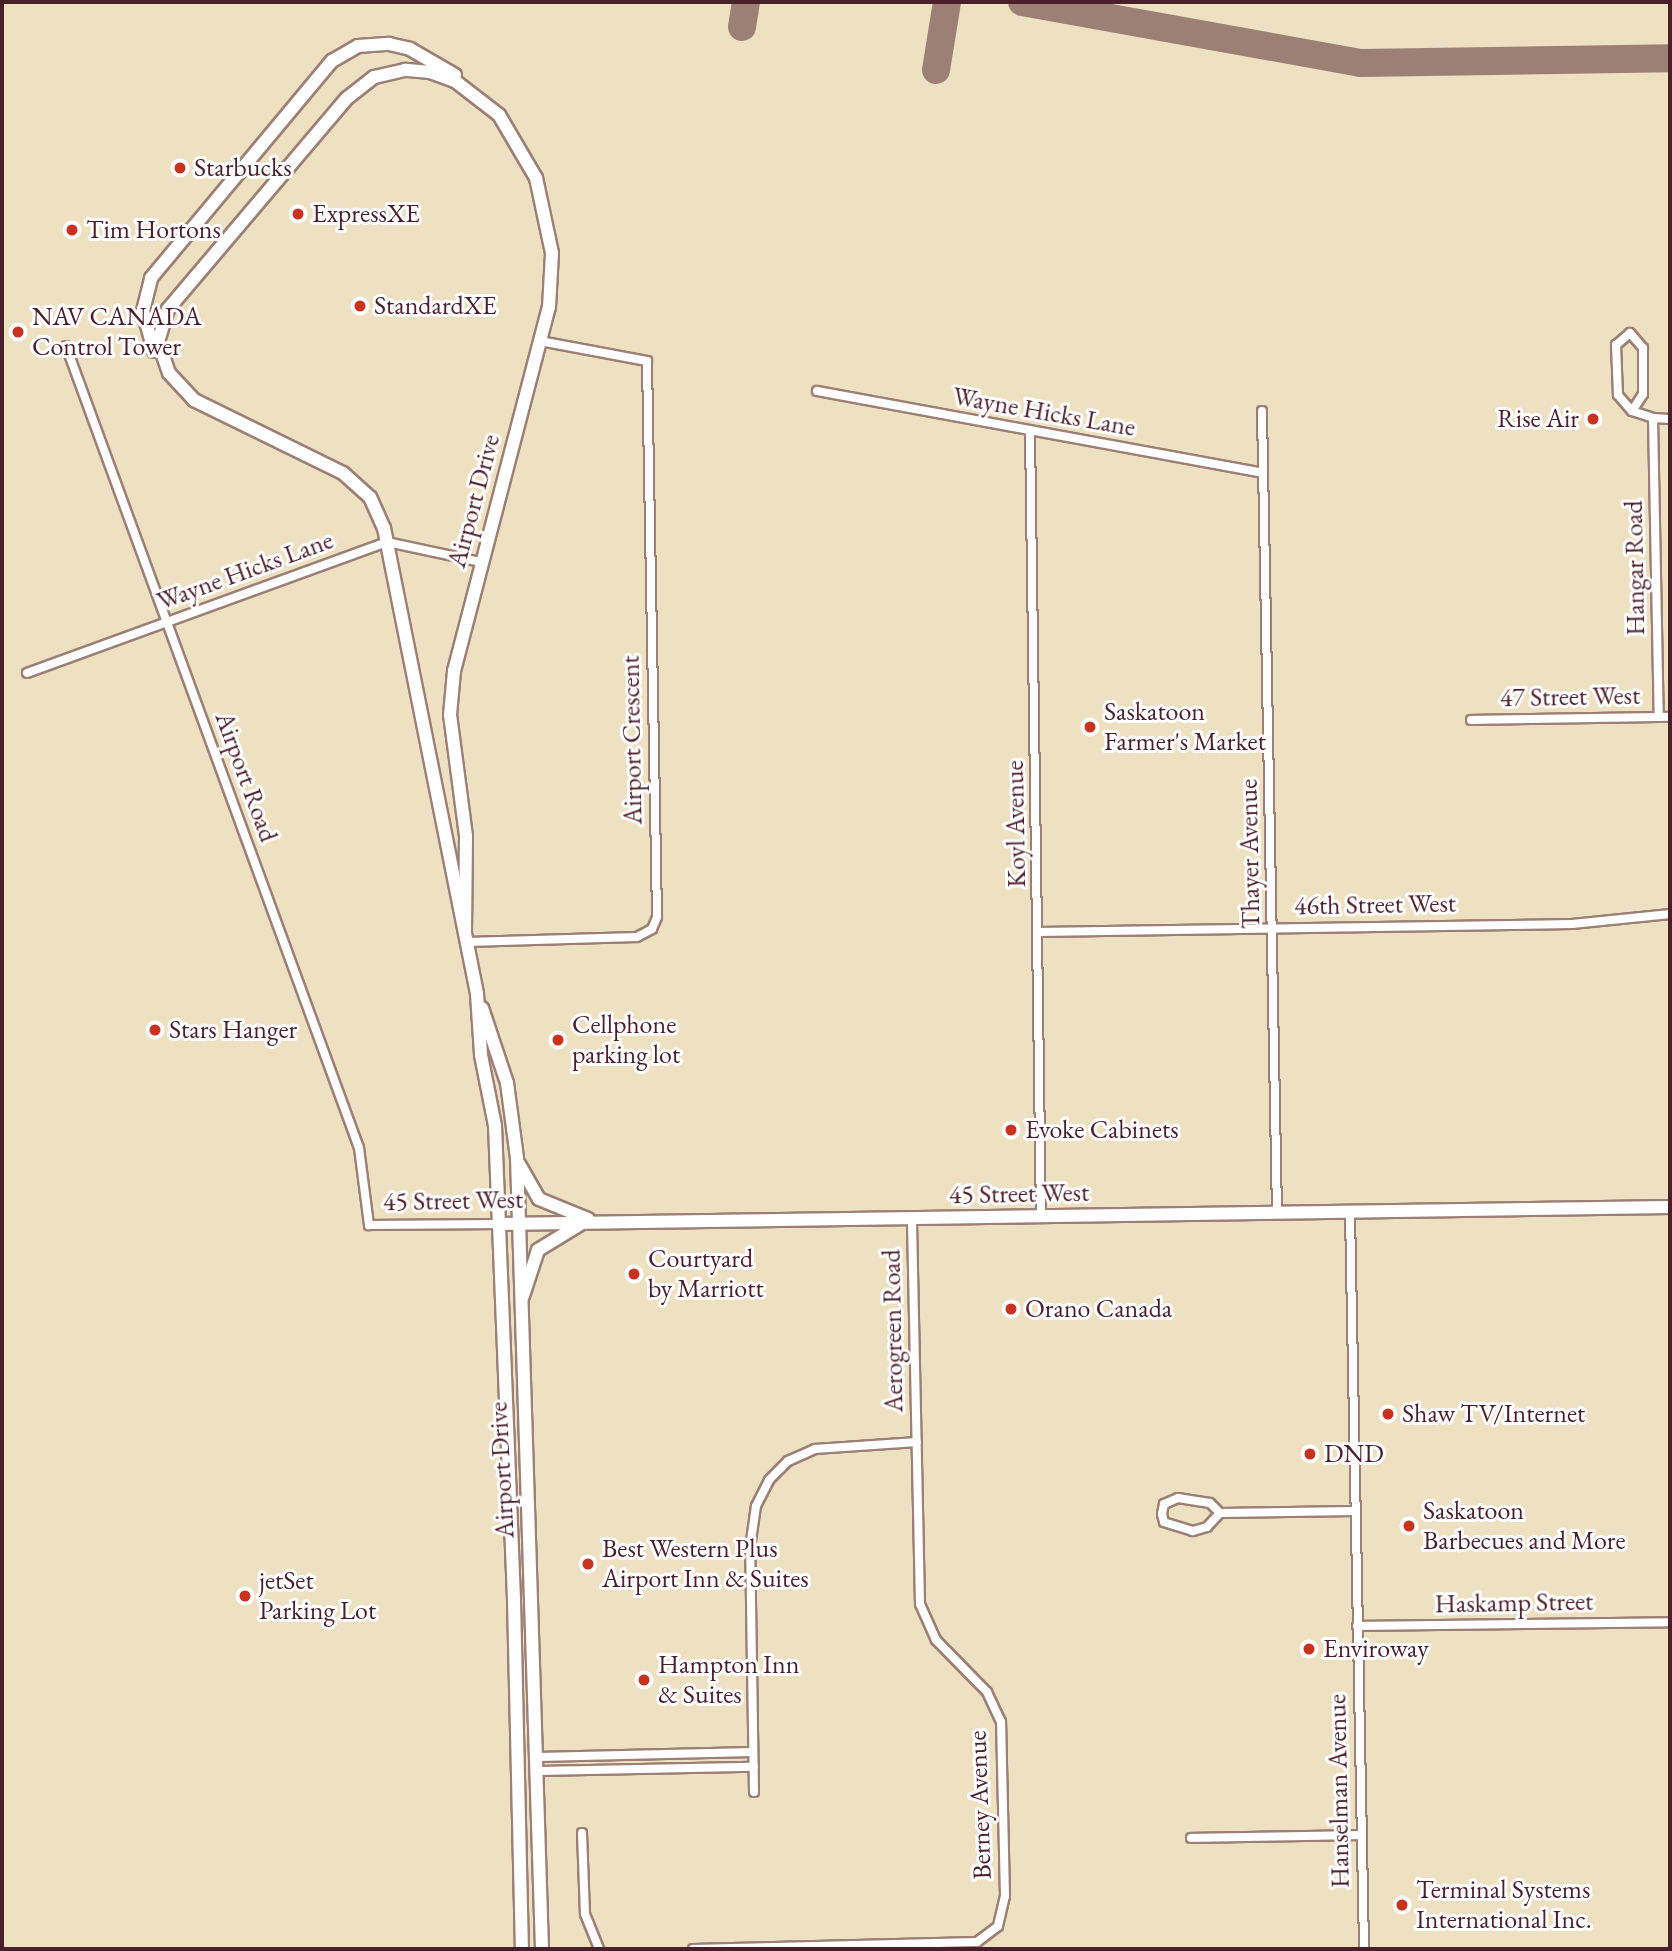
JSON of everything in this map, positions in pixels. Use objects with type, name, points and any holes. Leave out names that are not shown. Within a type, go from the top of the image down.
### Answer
[{"type":"main road","name":"Airport Drive","points":[[466,937],[466,836],[450,715],[454,671],[540,341],[552,283],[547,217],[531,165],[484,100],[458,76],[400,47],[358,46],[332,61],[151,278],[143,311],[153,348],[185,392],[211,411],[327,464],[359,484],[377,509],[387,542],[477,994],[481,1055],[495,1126],[522,1949]]},
{"type":"main road","name":"Airport Drive","points":[[166,368],[158,341],[168,309],[357,88],[381,74],[418,70],[455,81],[484,100]]},
{"type":"main road","name":"Airport Drive","points":[[477,994],[507,1083],[517,1157],[519,1310],[538,1771],[542,1949]]},
{"type":"main road","points":[[517,1157],[539,1199],[598,1222]]},
{"type":"main road","name":"45 Street West","points":[[500,1224],[1670,1207]]},
{"type":"main road","points":[[519,1310],[538,1250],[584,1223]]},
{"type":"street","points":[[1632,411],[1643,394],[1643,348],[1630,333],[1616,345],[1618,395],[1632,411],[1653,418],[1670,419]]},
{"type":"street","name":"Airport Crescent","points":[[466,937],[637,937],[649,931],[656,920],[647,361],[540,341]]},
{"type":"street","name":"Airport Road","points":[[66,346],[359,1148],[369,1225]]},
{"type":"street","name":"Wayne Hicks Lane","points":[[817,391],[1263,473]]},
{"type":"street","name":"Thayer Avenue","points":[[1262,411],[1277,1213]]},
{"type":"street","name":"Hangar Road","points":[[1653,418],[1659,717]]},
{"type":"street","name":"Koyl Avenue","points":[[1030,431],[1041,1216]]},
{"type":"street","points":[[387,542],[481,562]]},
{"type":"street","name":"Wayne Hicks Lane","points":[[27,673],[387,542]]},
{"type":"street","name":"47 Street West","points":[[1471,720],[1670,717]]},
{"type":"street","name":"46th Street West","points":[[1038,932],[1572,924],[1670,914]]},
{"type":"street","name":"Hanselman Avenue","points":[[1350,1212],[1364,1949]]},
{"type":"street","name":"Aerogreen Road","points":[[912,1219],[917,1442]]},
{"type":"street","name":"45 Street West","points":[[369,1225],[500,1224]]},
{"type":"street","points":[[754,1792],[750,1539],[756,1506],[769,1480],[788,1461],[815,1449],[917,1442]]},
{"type":"street","name":"Berney Avenue","points":[[693,1949],[977,1942],[998,1926],[1004,1896],[1000,1722],[987,1692],[936,1640],[923,1616],[917,1442]]},
{"type":"street","points":[[1220,1513],[1207,1527],[1193,1531],[1164,1522],[1162,1514],[1164,1504],[1178,1498],[1210,1503],[1220,1513],[1355,1511]]},
{"type":"street","name":"Haskamp Street","points":[[1357,1626],[1670,1622]]},
{"type":"street","points":[[537,1757],[753,1752]]},
{"type":"street","points":[[538,1771],[754,1767]]},
{"type":"street","points":[[582,1833],[585,1914],[599,1949]]},
{"type":"street","points":[[1191,1838],[1360,1835]]},
{"type":"taxiway","points":[[742,27],[746,2]]},
{"type":"taxiway","points":[[936,70],[947,2]]},
{"type":"taxiway","points":[[1022,2],[1361,63],[1670,58]]},
{"type":"place","name":"Starbucks","points":[[180,168]]},
{"type":"place","name":"ExpressXE","points":[[298,214]]},
{"type":"place","name":"Tim Hortons","points":[[72,230]]},
{"type":"place","name":"StandardXE","points":[[360,306]]},
{"type":"place","name":"NAV CANADA Control Tower","points":[[18,332]]},
{"type":"place","name":"Rise Air","points":[[1593,419]]},
{"type":"place","name":"Saskatoon Farmer's Market","points":[[1090,727]]},
{"type":"place","name":"Stars Hanger","points":[[155,1030]]},
{"type":"place","name":"Cellphone parking lot","points":[[558,1040]]},
{"type":"place","name":"Evoke Cabinets","points":[[1011,1130]]},
{"type":"place","name":"Courtyard by Marriott","points":[[634,1274]]},
{"type":"place","name":"Orano Canada","points":[[1011,1309]]},
{"type":"place","name":"Shaw TV/Internet","points":[[1388,1414]]},
{"type":"place","name":"DND","points":[[1310,1454]]},
{"type":"place","name":"Saskatoon Barbecues and More","points":[[1409,1526]]},
{"type":"place","name":"Best Western Plus Airport Inn & Suites","points":[[588,1564]]},
{"type":"place","name":"jetSet Parking Lot","points":[[245,1596]]},
{"type":"place","name":"Enviroway","points":[[1309,1649]]},
{"type":"place","name":"Hampton Inn & Suites","points":[[644,1680]]},
{"type":"place","name":"Terminal Systems International Inc.","points":[[1402,1905]]}]
